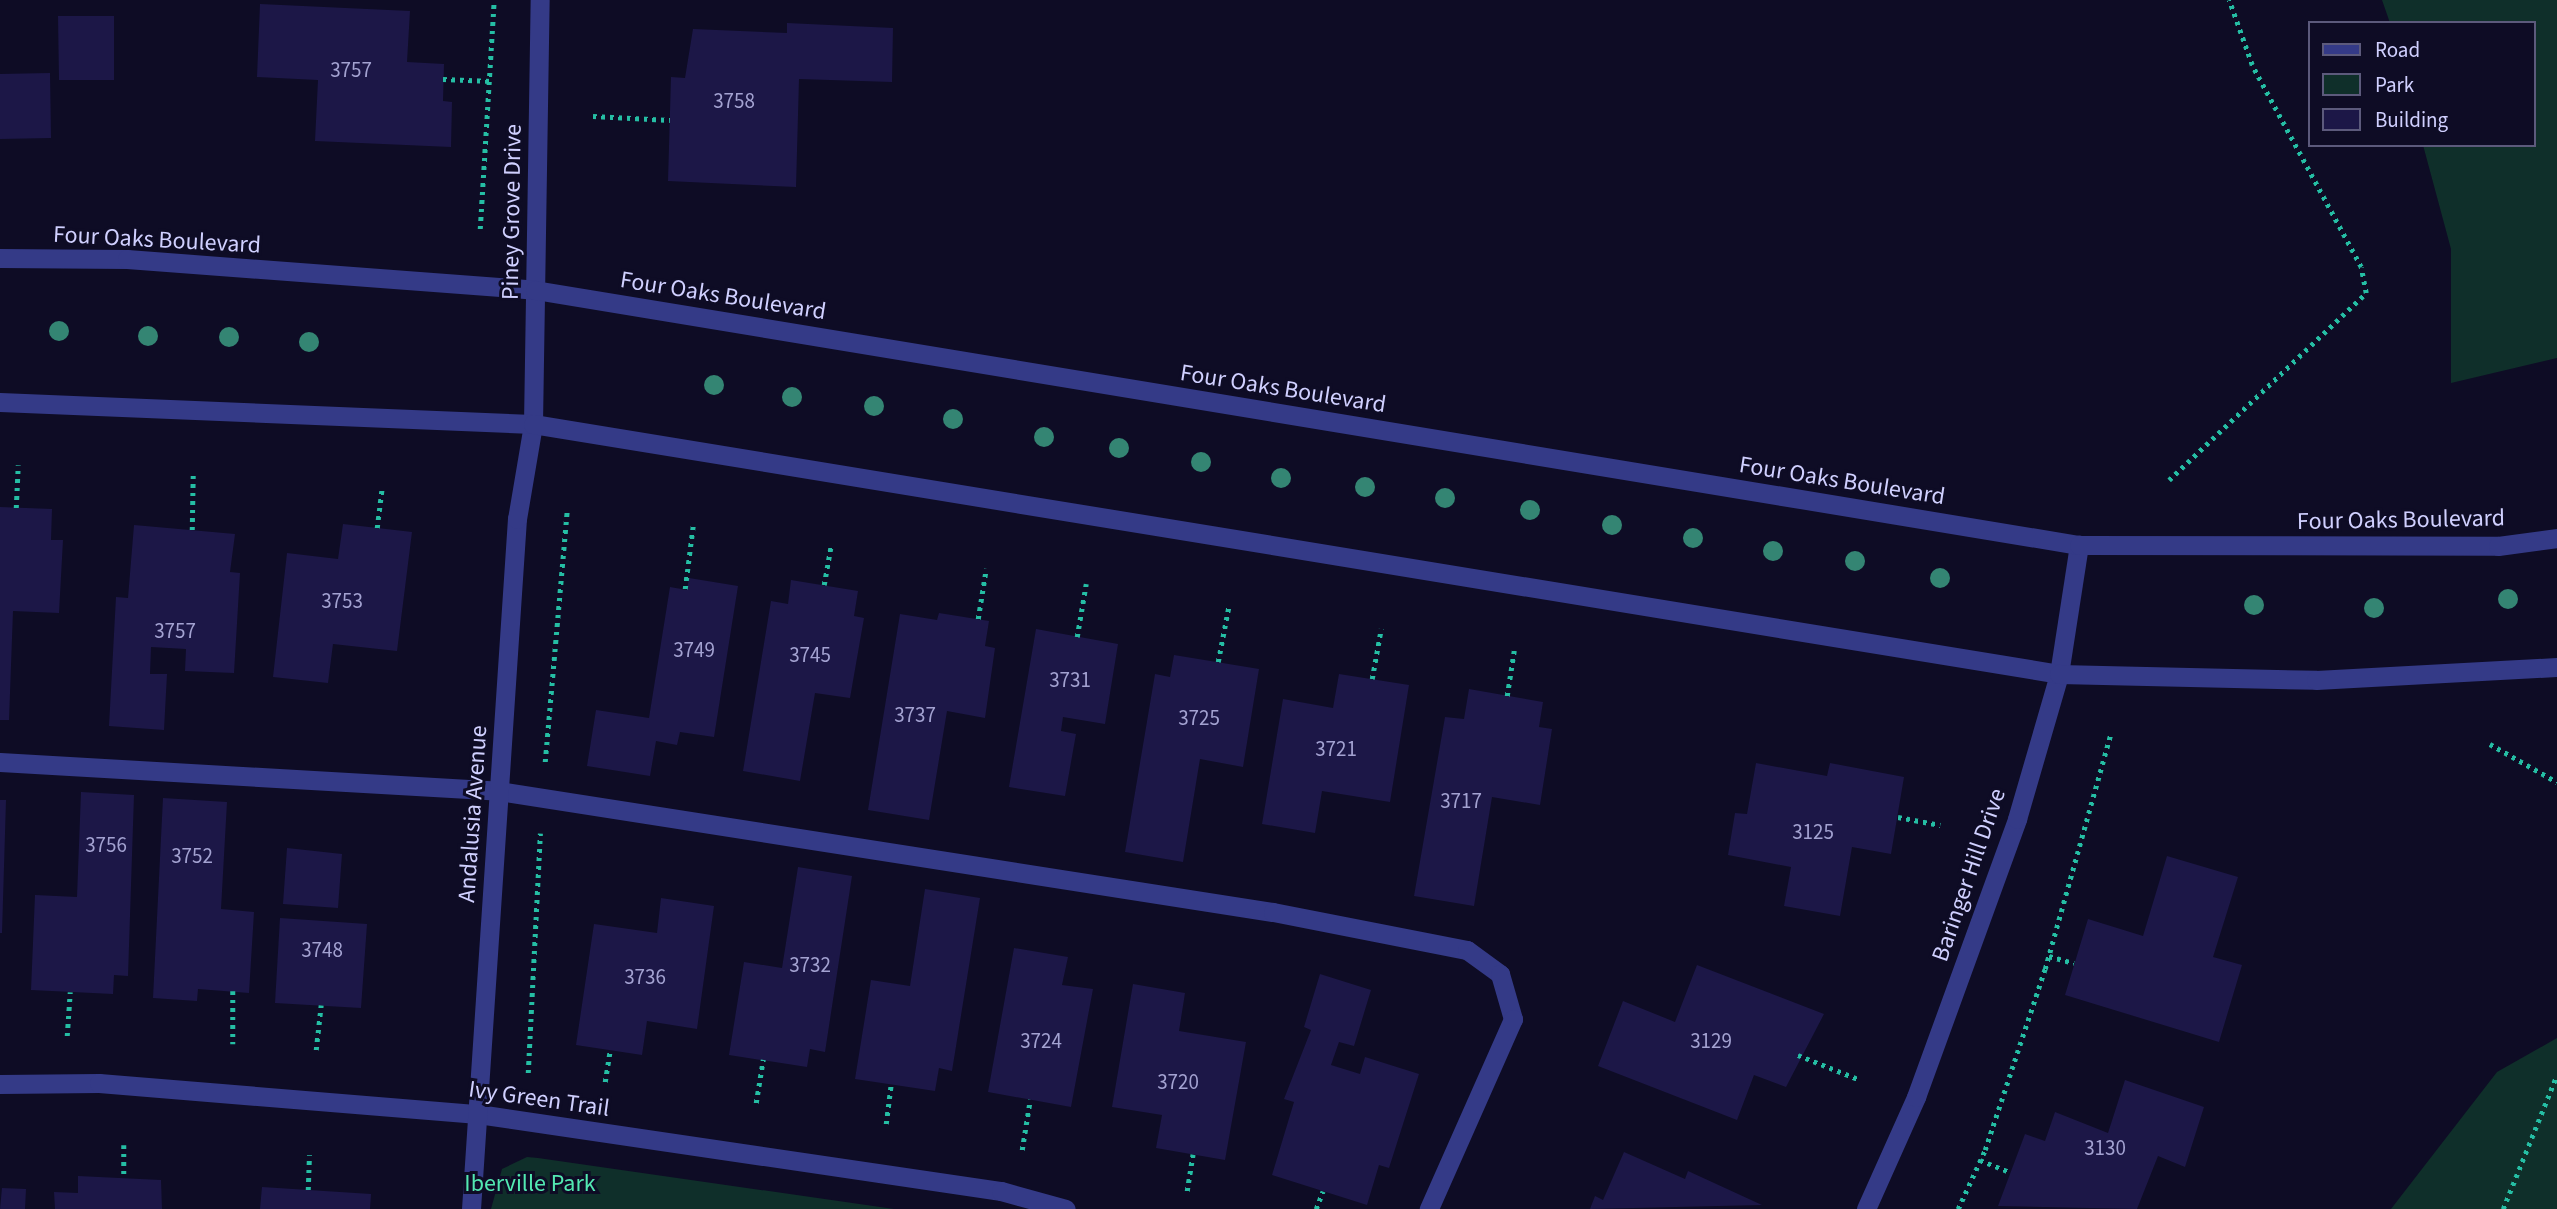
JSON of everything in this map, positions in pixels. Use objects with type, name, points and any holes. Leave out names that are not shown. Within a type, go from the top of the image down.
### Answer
[{"type":"street","name":"Piney Grove Drive","points":[[533,424],[540,0]]},
{"type":"street","name":"Four Oaks Boulevard","points":[[0,258],[127,259],[536,290],[2079,545],[2498,546],[2557,538]]},
{"type":"street","points":[[0,402],[533,424],[2059,674],[2316,680],[2557,667]]},
{"type":"street","name":"Andalusia Avenue","points":[[471,1209],[517,519],[533,424]]},
{"type":"street","name":"Baringer Hill Drive","points":[[1866,1209],[1916,1097],[2000,868],[2059,674],[2079,545]]},
{"type":"street","points":[[0,762],[499,792],[1232,905],[1467,950],[1500,974],[1509,988],[1513,1019],[1429,1209]]},
{"type":"street","name":"Ivy Green Trail","points":[[0,1084],[99,1083],[478,1114],[1066,1209]]},
{"type":"path","points":[[480,229],[492,81],[494,0]]},
{"type":"path","points":[[2169,480],[2366,293],[2361,267],[2252,65],[2230,0]]},
{"type":"path","points":[[443,79],[492,81]]},
{"type":"path","points":[[593,116],[670,120]]},
{"type":"path","points":[[16,508],[18,465]]},
{"type":"path","points":[[192,530],[193,475]]},
{"type":"path","points":[[377,528],[382,489]]},
{"type":"path","points":[[685,589],[693,526]]},
{"type":"path","points":[[824,585],[831,547]]},
{"type":"path","points":[[978,620],[986,569]]},
{"type":"path","points":[[1077,636],[1086,584]]},
{"type":"path","points":[[1218,662],[1229,605]]},
{"type":"path","points":[[1373,679],[1381,629]]},
{"type":"path","points":[[1507,696],[1514,651]]},
{"type":"path","points":[[1958,1209],[1980,1160],[2049,956],[2111,732]]},
{"type":"path","points":[[2490,744],[2557,782]]},
{"type":"path","points":[[1898,817],[1940,825]]},
{"type":"path","points":[[2049,956],[2074,963]]},
{"type":"path","points":[[233,990],[233,1044]]},
{"type":"path","points":[[67,1036],[70,992]]},
{"type":"path","points":[[316,1050],[321,1005]]},
{"type":"path","points":[[605,1082],[610,1050]]},
{"type":"path","points":[[1798,1055],[1858,1079]]},
{"type":"path","points":[[756,1103],[763,1060]]},
{"type":"path","points":[[2503,1209],[2557,1075]]},
{"type":"path","points":[[886,1124],[891,1084]]},
{"type":"path","points":[[1022,1150],[1030,1100]]},
{"type":"path","points":[[124,1145],[124,1178]]},
{"type":"path","points":[[1186,1191],[1193,1154]]},
{"type":"path","points":[[308,1189],[309,1155]]},
{"type":"path","points":[[1980,1160],[2010,1172]]},
{"type":"path","points":[[1316,1209],[1323,1191]]},
{"type":"green space","points":[[2382,0],[2557,0],[2557,358],[2451,383],[2451,249],[2424,147],[2536,147],[2536,21],[2389,21]]},
{"type":"green space","points":[[2557,1038],[2557,1209],[2391,1209],[2497,1072]]},
{"type":"green space","name":"Iberville Park","points":[[527,1157],[894,1209],[491,1209],[502,1169]]},
{"type":"building","points":[[260,4],[410,11],[407,62],[444,64],[443,101],[452,102],[451,147],[315,141],[318,80],[257,77]]},
{"type":"building","points":[[58,16],[114,16],[114,80],[59,80]]},
{"type":"building","points":[[787,23],[893,28],[892,82],[799,79],[796,187],[668,181],[671,77],[685,78],[693,29],[787,33]]},
{"type":"building","points":[[50,73],[51,138],[0,139],[0,74]]},
{"type":"building","points":[[0,507],[52,509],[51,540],[63,540],[59,613],[13,611],[9,720],[0,720]]},
{"type":"building","points":[[343,524],[412,532],[397,651],[333,644],[328,683],[273,677],[287,553],[338,559]]},
{"type":"building","points":[[134,525],[235,534],[230,572],[240,573],[234,673],[185,671],[186,649],[151,647],[150,674],[167,674],[164,730],[109,726],[116,597],[128,598]]},
{"type":"building","points":[[689,578],[738,586],[714,737],[680,732],[677,745],[656,741],[650,776],[587,766],[596,710],[649,718],[670,587],[687,590]]},
{"type":"building","points":[[791,580],[858,591],[854,616],[864,618],[850,698],[815,693],[800,781],[743,771],[771,601],[788,604]]},
{"type":"building","points":[[939,613],[989,621],[985,646],[995,648],[985,718],[947,711],[929,820],[868,810],[900,614],[937,620]]},
{"type":"building","points":[[1036,629],[1118,644],[1105,724],[1063,717],[1061,731],[1076,734],[1065,796],[1009,787]]},
{"type":"building","points":[[1174,655],[1259,669],[1243,767],[1200,759],[1183,862],[1125,852],[1155,674],[1170,677]]},
{"type":"building","points":[[1339,674],[1409,685],[1390,802],[1322,791],[1315,833],[1262,824],[1283,699],[1333,708]]},
{"type":"building","points":[[1469,689],[1543,702],[1539,727],[1552,729],[1540,805],[1492,797],[1474,906],[1414,896],[1445,717],[1464,719]]},
{"type":"building","points":[[1756,763],[1827,776],[1830,763],[1904,777],[1891,854],[1852,847],[1840,916],[1784,906],[1791,867],[1728,855],[1735,813],[1747,814]]},
{"type":"building","points":[[81,792],[134,795],[128,976],[114,975],[113,994],[31,990],[35,895],[77,897]]},
{"type":"building","points":[[163,798],[227,802],[221,909],[254,912],[249,993],[198,989],[197,1001],[153,998]]},
{"type":"building","points":[[0,800],[6,800],[2,933],[0,933]]},
{"type":"building","points":[[287,848],[342,854],[338,908],[283,904]]},
{"type":"building","points":[[2167,856],[2238,877],[2213,957],[2242,965],[2219,1042],[2065,995],[2088,919],[2143,936]]},
{"type":"building","points":[[798,867],[852,876],[825,1052],[810,1049],[807,1067],[729,1055],[744,962],[782,968]]},
{"type":"building","points":[[925,889],[980,898],[952,1071],[939,1068],[935,1091],[855,1079],[871,980],[910,986]]},
{"type":"building","points":[[661,898],[714,906],[697,1029],[647,1021],[642,1055],[576,1045],[594,924],[657,933]]},
{"type":"building","points":[[280,918],[367,924],[361,1008],[275,1003]]},
{"type":"building","points":[[1014,948],[1068,957],[1062,985],[1093,989],[1071,1107],[988,1092]]},
{"type":"building","points":[[1697,965],[1824,1014],[1786,1087],[1754,1075],[1737,1120],[1598,1066],[1623,1001],[1675,1022]]},
{"type":"building","points":[[1320,974],[1371,990],[1354,1046],[1339,1042],[1331,1065],[1360,1074],[1365,1057],[1419,1074],[1389,1168],[1379,1165],[1367,1205],[1272,1175],[1294,1102],[1284,1099],[1311,1030],[1304,1027]]},
{"type":"building","points":[[1133,984],[1185,993],[1179,1031],[1246,1042],[1225,1160],[1156,1148],[1162,1115],[1112,1107]]},
{"type":"building","points":[[2125,1080],[2204,1107],[2185,1167],[2158,1156],[2137,1209],[1998,1206],[2025,1134],[2045,1141],[2055,1112],[2108,1133]]},
{"type":"building","points":[[1624,1152],[1685,1179],[1688,1171],[1762,1205],[1590,1209],[1595,1196],[1603,1200]]},
{"type":"building","points":[[78,1176],[161,1180],[162,1209],[55,1209],[54,1192],[78,1193]]},
{"type":"building","points":[[262,1187],[371,1194],[370,1209],[260,1209]]},
{"type":"building","points":[[2,1188],[26,1189],[25,1209],[0,1209]]}]
